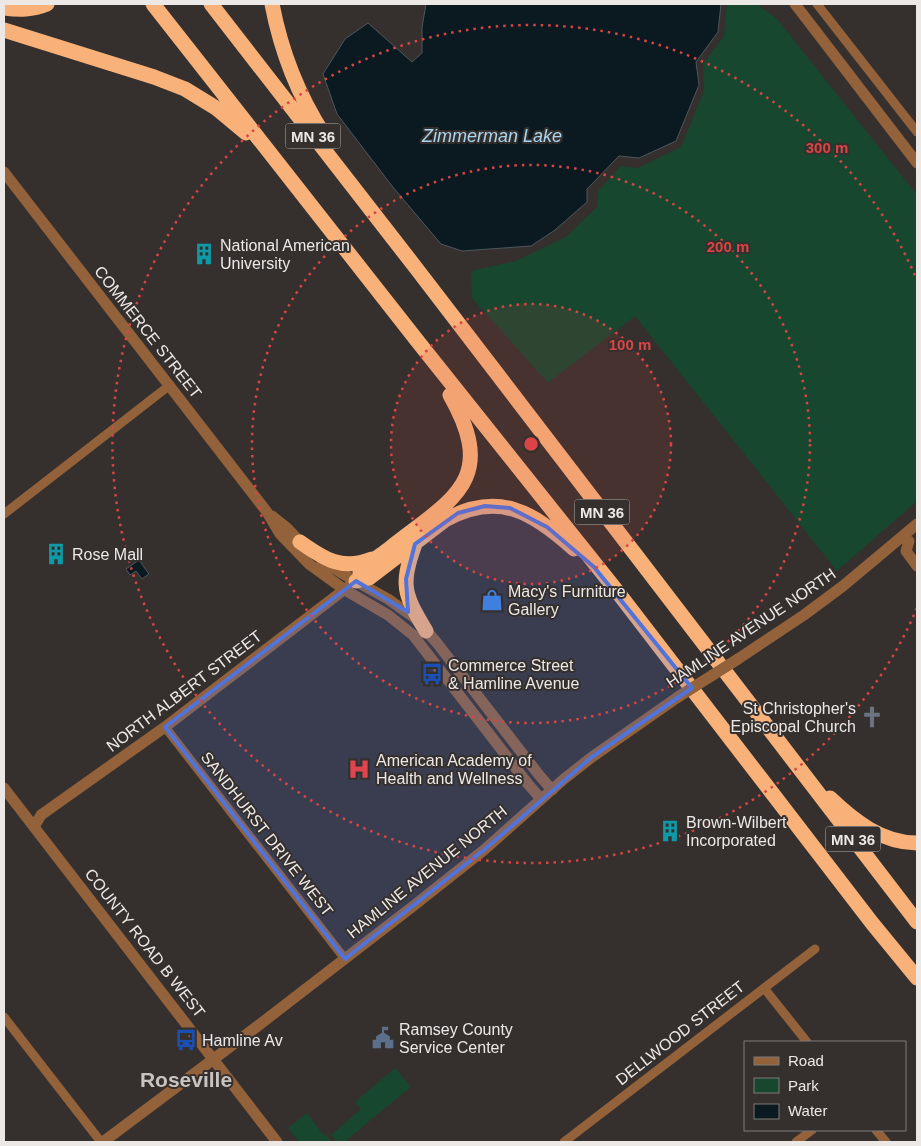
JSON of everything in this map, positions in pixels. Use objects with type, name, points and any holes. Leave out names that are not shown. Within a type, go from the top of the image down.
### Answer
[{"type":"highway","points":[[4,8],[32,9],[47,4]]},
{"type":"highway","name":"MN 36","points":[[153,4],[309,201],[418,343],[616,590],[872,923],[917,978]]},
{"type":"highway","name":"MN 36","points":[[211,4],[416,268],[917,922]]},
{"type":"highway","points":[[272,4],[286,59],[305,104],[338,158],[416,268]]},
{"type":"highway","points":[[4,30],[154,77],[200,97],[249,137],[309,201]]},
{"type":"highway","points":[[350,585],[362,571],[382,554],[454,498],[462,488],[469,472],[471,444],[460,412],[418,343]]},
{"type":"highway","points":[[350,585],[369,578],[458,512],[484,506],[510,508],[524,512],[547,526],[594,567],[616,590]]},
{"type":"highway","points":[[300,542],[323,558],[335,562],[358,564],[382,554]]},
{"type":"highway","points":[[415,544],[408,565],[407,592],[410,604],[426,631]]},
{"type":"highway","points":[[789,756],[834,802],[865,827],[891,839],[917,843]]},
{"type":"street","points":[[795,4],[917,164]]},
{"type":"street","points":[[817,4],[917,132]]},
{"type":"street","name":"COMMERCE STREET","points":[[4,172],[170,385],[293,549],[309,564],[350,585],[368,586],[402,608],[426,631],[552,790]]},
{"type":"street","points":[[4,514],[170,385]]},
{"type":"street","name":"COMMERCE STREET","points":[[267,512],[350,585],[413,635],[528,784],[542,799]]},
{"type":"street","name":"HAMLINE AVENUE NORTH","points":[[102,1142],[345,959],[484,850],[552,790],[612,742],[804,615],[910,539],[917,524]]},
{"type":"street","points":[[910,539],[906,551],[917,566]]},
{"type":"street","name":"NORTH ALBERT STREET","points":[[34,827],[41,815],[166,727],[350,585]]},
{"type":"street","name":"SANDHURST DRIVE WEST","points":[[166,727],[345,959]]},
{"type":"street","name":"COUNTY ROAD B WEST","points":[[4,788],[277,1142]]},
{"type":"street","name":"DELLWOOD STREET","points":[[564,1142],[815,949]]},
{"type":"street","points":[[764,988],[806,1041]]},
{"type":"street","points":[[4,1017],[102,1142]]},
{"type":"street","points":[[796,1142],[811,1131]]},
{"type":"street","points":[[877,1131],[886,1142]]},
{"type":"highlighted area","points":[[485,506],[510,508],[547,527],[594,567],[692,688],[592,757],[484,850],[345,959],[165,727],[356,581],[408,612],[406,579],[415,544],[458,513]]},
{"type":"green space","points":[[727,4],[757,4],[777,19],[917,195],[917,501],[837,571],[635,316],[548,383],[472,298],[471,271],[516,261],[566,237],[597,207],[598,191],[621,166],[638,168],[681,147],[704,91],[703,64],[724,36]]},
{"type":"green space","points":[[395,1068],[411,1087],[344,1142],[337,1142],[331,1135],[361,1109],[355,1102]]},
{"type":"green space","points":[[307,1113],[324,1136],[326,1134],[332,1142],[299,1142],[288,1128]]},
{"type":"water","name":"Zimmerman Lake","points":[[426,4],[721,4],[718,32],[696,62],[699,85],[676,141],[639,158],[619,156],[587,189],[587,202],[555,230],[531,246],[462,251],[441,244],[392,186],[337,114],[323,74],[345,39],[368,23],[412,62],[422,53],[422,27]]},
{"type":"water","points":[[139,560],[149,574],[142,579],[136,571],[130,575],[126,569]]},
{"type":"place","name":"National American University","points":[[204,254]]},
{"type":"place","name":"Rose Mall","points":[[56,554]]},
{"type":"place","name":"Macy's Furniture Gallery","points":[[492,600]]},
{"type":"place","name":"Commerce Street & Hamline Avenue","points":[[432,674]]},
{"type":"place","name":"St Christopher's Episcopal Church","points":[[872,717]]},
{"type":"place","name":"American Academy of Health and Wellness","points":[[359,769]]},
{"type":"place","name":"Brown-Wilbert Incorporated","points":[[670,831]]},
{"type":"place","name":"Ramsey County Service Center","points":[[383,1038]]},
{"type":"place","name":"Hamline Av","points":[[186,1040]]},
{"type":"district","name":"Roseville","points":[[186,1079]]}]
